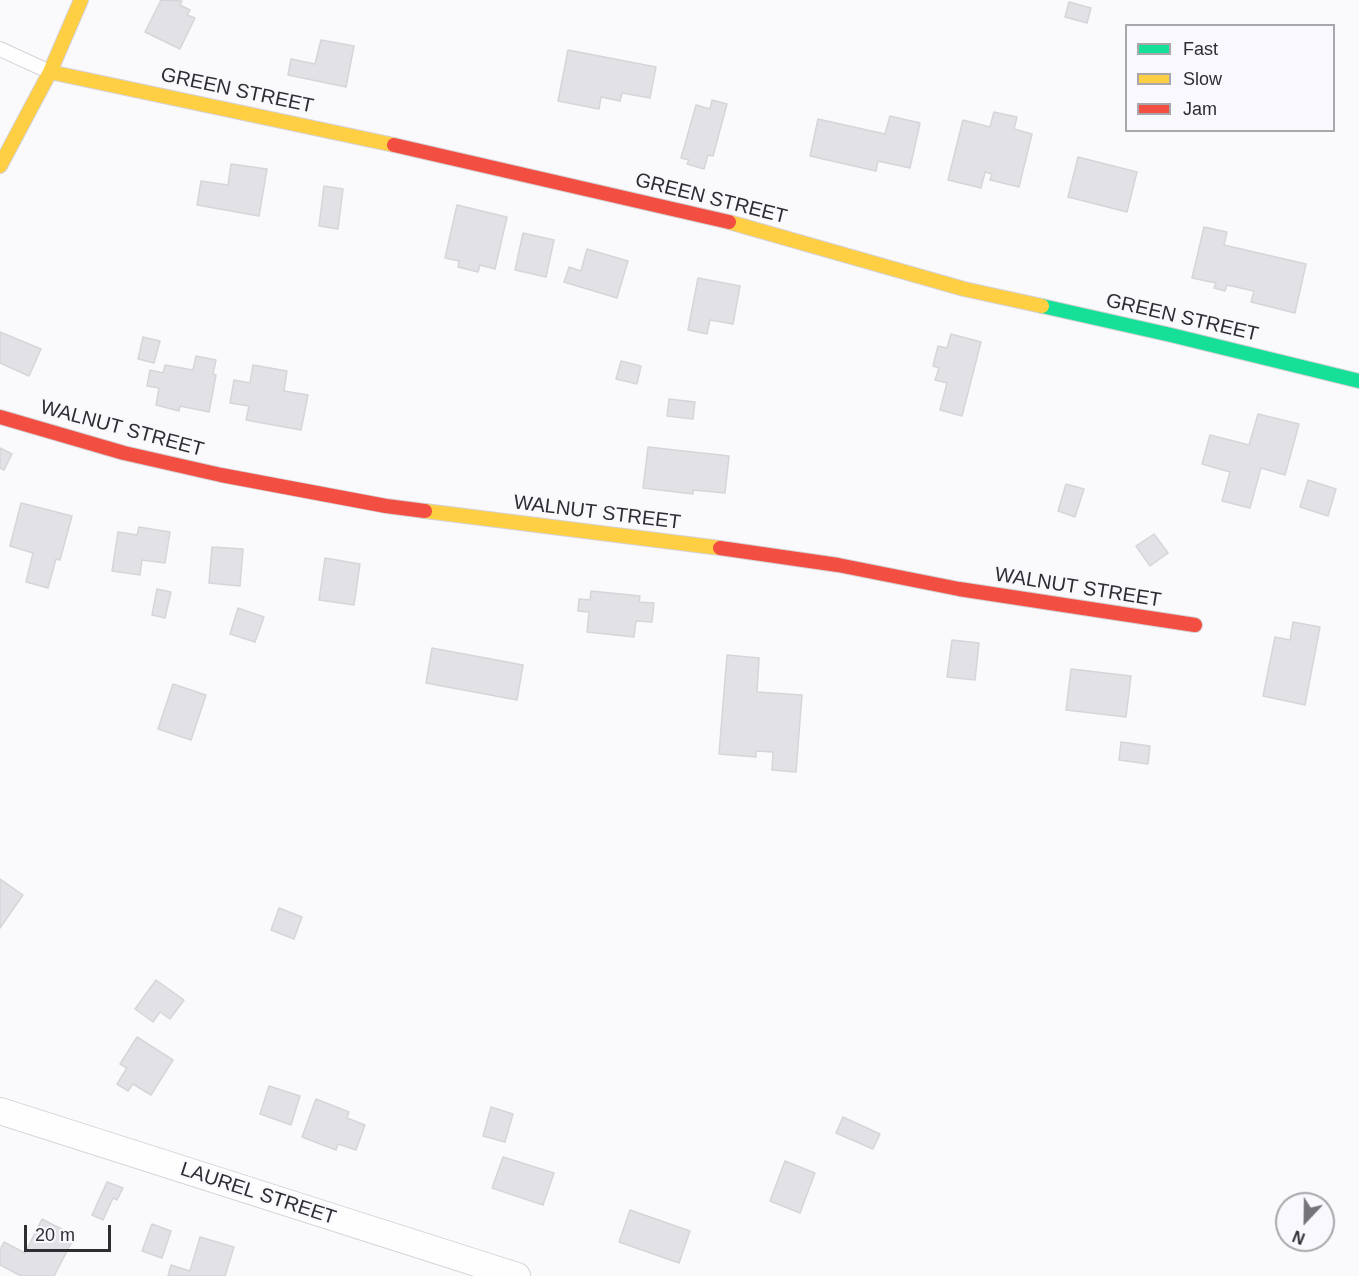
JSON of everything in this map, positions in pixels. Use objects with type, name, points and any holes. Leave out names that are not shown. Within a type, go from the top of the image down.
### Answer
[{"type":"street","points":[[2,159],[50,72],[81,0]]},
{"type":"street","name":"GREEN STREET","points":[[50,72],[306,126],[740,225],[964,289],[1172,335],[1359,381]]},
{"type":"street","name":"WALNUT STREET","points":[[0,417],[124,453],[220,475],[386,506],[627,535],[838,565],[959,589],[1195,625]]},
{"type":"street","name":"LAUREL STREET","points":[[0,1111],[517,1276]]},
{"type":"lane","points":[[0,49],[50,72]]},
{"type":"building","points":[[161,0],[182,1],[180,5],[190,10],[187,15],[195,18],[180,49],[145,32]]},
{"type":"building","points":[[1069,2],[1091,8],[1087,23],[1065,17]]},
{"type":"building","points":[[321,40],[354,46],[346,87],[288,75],[291,59],[315,64]]},
{"type":"building","points":[[568,50],[656,67],[650,98],[622,93],[620,101],[601,97],[599,109],[558,101]]},
{"type":"building","points":[[712,100],[727,104],[713,156],[708,155],[704,169],[687,164],[689,160],[681,158],[696,105],[710,109]]},
{"type":"building","points":[[994,112],[1017,117],[1014,129],[1032,134],[1019,187],[990,180],[992,174],[985,172],[981,188],[948,180],[963,120],[990,127]]},
{"type":"building","points":[[890,116],[920,123],[910,168],[878,161],[876,171],[810,156],[818,119],[885,134]]},
{"type":"building","points":[[1078,157],[1137,172],[1127,212],[1068,197]]},
{"type":"building","points":[[231,164],[267,169],[259,216],[197,205],[201,181],[228,185]]},
{"type":"building","points":[[324,186],[343,189],[338,229],[319,226]]},
{"type":"building","points":[[457,205],[507,217],[495,269],[480,265],[478,272],[458,267],[459,261],[445,258]]},
{"type":"building","points":[[1204,227],[1227,232],[1224,245],[1306,264],[1295,313],[1251,302],[1254,291],[1227,285],[1225,291],[1214,288],[1216,283],[1192,278]]},
{"type":"building","points":[[523,233],[554,240],[546,277],[515,270]]},
{"type":"building","points":[[587,249],[628,261],[617,298],[564,282],[569,267],[581,271]]},
{"type":"building","points":[[698,278],[740,286],[733,324],[710,320],[707,334],[688,330]]},
{"type":"building","points":[[0,332],[41,349],[29,376],[0,363]]},
{"type":"building","points":[[951,334],[981,342],[962,416],[940,410],[947,383],[935,380],[939,368],[933,366],[938,346],[947,348]]},
{"type":"building","points":[[143,337],[160,341],[154,363],[138,359]]},
{"type":"building","points":[[196,356],[216,360],[213,374],[216,375],[209,412],[180,406],[179,411],[156,405],[159,388],[147,386],[150,370],[163,373],[165,365],[193,370]]},
{"type":"building","points":[[621,361],[641,366],[637,384],[616,379]]},
{"type":"building","points":[[253,365],[287,371],[284,391],[308,395],[301,430],[246,420],[249,406],[230,403],[234,380],[250,383]]},
{"type":"building","points":[[669,399],[695,402],[693,419],[667,416]]},
{"type":"building","points":[[1258,414],[1299,424],[1285,475],[1261,468],[1250,508],[1222,501],[1230,472],[1202,464],[1210,435],[1249,445]]},
{"type":"building","points":[[648,447],[729,456],[725,493],[693,490],[693,494],[643,488]]},
{"type":"building","points":[[0,448],[12,454],[4,470],[0,468]]},
{"type":"building","points":[[1308,480],[1336,489],[1328,516],[1300,507]]},
{"type":"building","points":[[1066,484],[1084,489],[1075,517],[1058,511]]},
{"type":"building","points":[[21,503],[72,516],[60,560],[56,559],[48,588],[26,582],[33,553],[10,546]]},
{"type":"building","points":[[139,527],[170,532],[165,563],[142,560],[140,575],[112,571],[118,532],[137,535]]},
{"type":"building","points":[[1154,534],[1168,553],[1150,566],[1136,546]]},
{"type":"building","points":[[212,547],[243,549],[240,586],[209,583]]},
{"type":"building","points":[[325,558],[360,564],[354,605],[319,600]]},
{"type":"building","points":[[157,589],[171,592],[165,618],[152,615]]},
{"type":"building","points":[[591,591],[640,596],[639,602],[654,603],[652,622],[636,621],[634,637],[587,632],[589,612],[578,611],[579,599],[590,600]]},
{"type":"building","points":[[238,608],[264,617],[255,642],[230,634]]},
{"type":"building","points":[[1293,622],[1320,627],[1305,705],[1263,696],[1275,637],[1290,640]]},
{"type":"building","points":[[952,640],[979,643],[975,680],[947,677]]},
{"type":"building","points":[[432,648],[523,665],[517,700],[426,683]]},
{"type":"building","points":[[727,655],[759,658],[757,692],[802,695],[796,772],[772,770],[773,752],[756,751],[756,757],[719,754]]},
{"type":"building","points":[[1071,669],[1131,676],[1126,717],[1066,710]]},
{"type":"building","points":[[173,684],[206,695],[191,740],[158,729]]},
{"type":"building","points":[[1121,742],[1150,746],[1148,764],[1119,760]]},
{"type":"building","points":[[0,879],[23,895],[0,928]]},
{"type":"building","points":[[279,908],[302,917],[294,939],[271,930]]},
{"type":"building","points":[[156,980],[184,1000],[170,1019],[160,1012],[153,1022],[135,1009]]},
{"type":"building","points":[[137,1037],[173,1060],[151,1095],[133,1084],[128,1091],[117,1084],[127,1068],[120,1064]]},
{"type":"building","points":[[269,1086],[300,1096],[291,1125],[260,1114]]},
{"type":"building","points":[[316,1099],[349,1112],[347,1118],[365,1125],[356,1150],[338,1144],[336,1150],[302,1137]]},
{"type":"building","points":[[491,1107],[513,1114],[505,1142],[483,1136]]},
{"type":"building","points":[[843,1117],[880,1134],[873,1149],[836,1133]]},
{"type":"building","points":[[503,1157],[554,1173],[543,1205],[492,1188]]},
{"type":"building","points":[[785,1161],[815,1173],[800,1213],[770,1201]]},
{"type":"building","points":[[107,1182],[123,1188],[117,1200],[113,1198],[103,1220],[92,1215]]},
{"type":"building","points":[[630,1210],[690,1231],[679,1263],[619,1242]]},
{"type":"building","points":[[42,1219],[75,1236],[54,1276],[21,1276],[0,1265],[0,1250],[4,1242],[25,1253]]},
{"type":"building","points":[[152,1224],[171,1231],[162,1258],[142,1251]]},
{"type":"building","points":[[200,1237],[234,1247],[225,1276],[168,1276],[171,1265],[190,1271]]},
{"type":"traffic: fast","points":[[1042,306],[1359,381]]},
{"type":"traffic: slow","points":[[0,166],[50,72],[81,0]]},
{"type":"traffic: slow","points":[[50,72],[394,145]]},
{"type":"traffic: slow","points":[[729,222],[964,289],[1042,306]]},
{"type":"traffic: slow","points":[[425,511],[720,548]]},
{"type":"traffic: jam","points":[[394,145],[729,222]]},
{"type":"traffic: jam","points":[[0,417],[124,453],[221,475],[386,506],[425,511]]},
{"type":"traffic: jam","points":[[720,548],[838,565],[959,589],[1195,625]]}]
